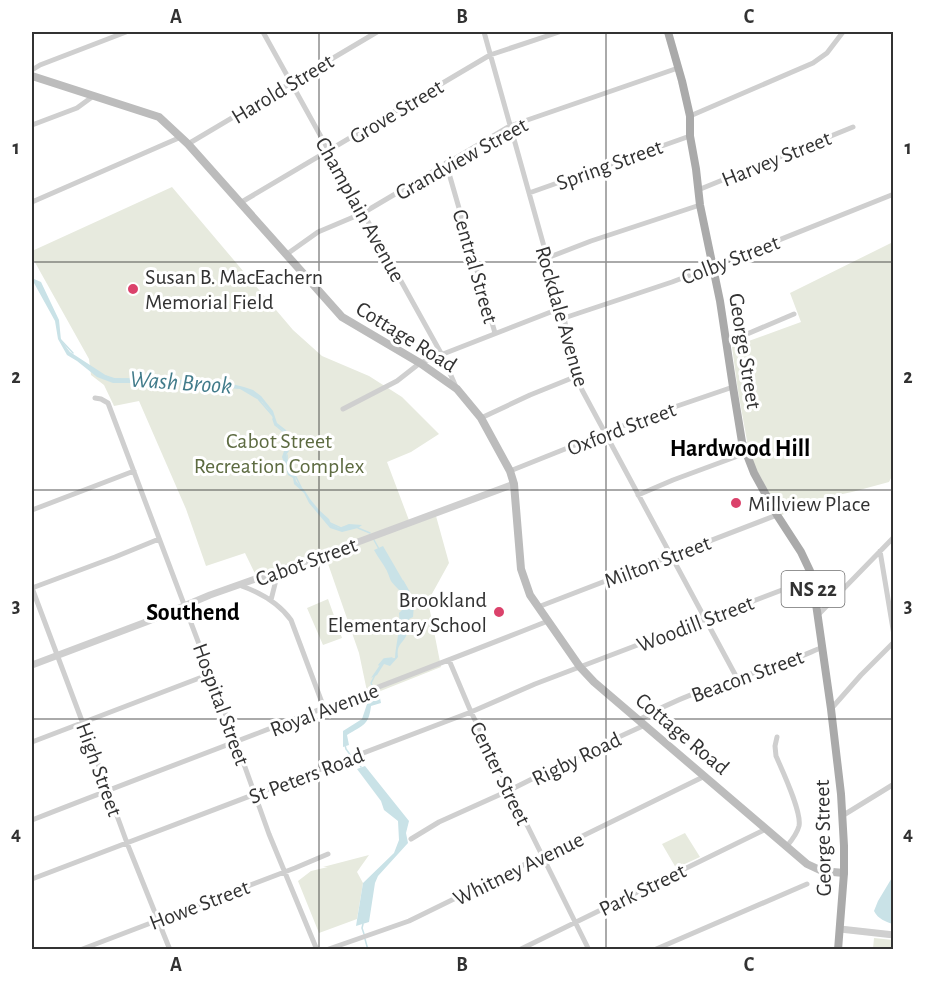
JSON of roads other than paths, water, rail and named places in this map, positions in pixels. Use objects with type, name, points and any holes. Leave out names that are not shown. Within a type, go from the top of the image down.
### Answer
[{"type":"main road","name":"George Street","points":[[668,32],[690,116],[690,136],[700,205],[722,310],[742,442],[754,473],[810,571],[823,647],[842,816],[844,873],[838,950]]},
{"type":"main road","name":"Cottage Road","points":[[32,76],[159,117],[188,144],[342,317],[420,363],[457,389],[481,418],[510,471],[514,484],[521,569],[530,595],[580,667],[594,682],[807,864],[822,872],[844,873]]},
{"type":"street","points":[[32,70],[126,32]]},
{"type":"street","name":"Champlain Avenue","points":[[263,32],[442,355],[457,389]]},
{"type":"street","name":"Harold Street","points":[[188,144],[377,32]]},
{"type":"street","name":"Rockdale Avenue","points":[[484,32],[582,390],[737,678]]},
{"type":"street","name":"Grove Street","points":[[240,203],[490,55],[559,32]]},
{"type":"street","points":[[832,32],[842,33]]},
{"type":"street","points":[[690,116],[813,63],[829,50],[842,33]]},
{"type":"street","name":"Grandview Street","points":[[287,254],[307,238],[363,213],[510,126],[678,68]]},
{"type":"street","points":[[32,125],[77,108],[92,97]]},
{"type":"street","name":"Harvey Street","points":[[698,190],[853,127]]},
{"type":"street","name":"Spring Street","points":[[529,193],[690,136]]},
{"type":"street","points":[[32,202],[181,137]]},
{"type":"street","name":"Central Street","points":[[446,163],[495,333]]},
{"type":"street","name":"Colby Street","points":[[564,318],[672,282],[894,194]]},
{"type":"street","points":[[547,258],[700,205]]},
{"type":"street","points":[[343,409],[398,381],[420,363],[561,308]]},
{"type":"street","points":[[726,343],[794,314]]},
{"type":"street","points":[[481,418],[530,394],[577,376]]},
{"type":"street","name":"Oxford Street","points":[[510,471],[604,432],[732,387]]},
{"type":"street","name":"Hospital Street","points":[[95,398],[108,403],[284,872],[317,950]]},
{"type":"street","points":[[638,495],[746,453]]},
{"type":"street","points":[[32,510],[134,471]]},
{"type":"street","name":"Cabot Street","points":[[32,665],[210,595],[514,484]]},
{"type":"street","name":"Milton Street","points":[[538,607],[777,515]]},
{"type":"street","points":[[818,615],[894,537]]},
{"type":"street","points":[[32,588],[159,539]]},
{"type":"street","points":[[880,551],[894,635]]},
{"type":"street","points":[[271,600],[278,572]]},
{"type":"street","name":"Woodill Street","points":[[580,667],[811,579]]},
{"type":"street","points":[[239,585],[271,600],[285,612],[294,626],[324,708]]},
{"type":"street","name":"High Street","points":[[32,588],[127,843],[170,950]]},
{"type":"street","name":"Royal Avenue","points":[[32,820],[548,621]]},
{"type":"street","points":[[831,709],[894,642]]},
{"type":"street","name":"Beacon Street","points":[[642,723],[656,710],[823,647]]},
{"type":"street","name":"Center Street","points":[[449,660],[471,712],[589,950]]},
{"type":"street","name":"St Peters Road","points":[[32,879],[471,712],[580,667]]},
{"type":"street","points":[[32,742],[210,674]]},
{"type":"street","name":"Rigby Road","points":[[411,839],[439,822],[510,790],[642,723]]},
{"type":"street","points":[[777,737],[776,756],[800,821],[796,833],[787,846]]},
{"type":"street","name":"Whitney Avenue","points":[[326,950],[409,921],[705,776]]},
{"type":"street","points":[[842,816],[894,784]]},
{"type":"street","name":"Park Street","points":[[519,950],[766,829]]},
{"type":"street","name":"Howe Street","points":[[80,950],[328,854]]},
{"type":"street","points":[[654,950],[807,884]]},
{"type":"street","points":[[840,929],[894,935]]},
{"type":"water","points":[[34,279],[41,282],[59,320],[61,340],[70,352],[110,378],[232,384],[253,390],[261,396],[273,411],[277,423],[286,430],[289,439],[286,444],[289,451],[286,455],[290,474],[295,475],[296,481],[331,524],[339,528],[349,524],[362,525],[342,532],[330,528],[309,503],[304,493],[294,484],[293,478],[288,475],[282,457],[284,451],[282,445],[286,438],[284,431],[275,425],[271,413],[262,402],[240,389],[158,383],[113,383],[97,377],[67,355],[58,339],[55,321],[34,283],[32,284]]},
{"type":"water","points":[[383,546],[412,596],[413,617],[409,619],[407,634],[399,647],[398,657],[390,666],[384,664],[377,675],[371,678],[384,659],[395,658],[399,613],[405,607],[402,594],[391,581],[374,550]]},
{"type":"water","points":[[380,698],[381,703],[371,706],[367,721],[347,735],[349,745],[343,747],[343,731],[362,719],[367,704]]},
{"type":"water","points":[[365,766],[409,821],[406,833],[408,843],[378,876],[369,922],[356,926],[363,883],[394,853],[399,840],[398,821],[384,810],[381,801],[357,769]]},
{"type":"water","points":[[893,876],[894,924],[882,920],[874,911]]},
{"type":"waterway","name":"Wash Brook","points":[[60,339],[73,353]]},
{"type":"waterway","name":"Wash Brook","points":[[106,376],[115,379],[152,379]]},
{"type":"waterway","name":"Wash Brook","points":[[172,380],[212,383]]},
{"type":"waterway","name":"Wash Brook","points":[[259,400],[272,415]]},
{"type":"waterway","name":"Wash Brook","points":[[273,419],[275,425],[285,433]]},
{"type":"waterway","name":"Wash Brook","points":[[287,455],[287,465]]},
{"type":"waterway","name":"Wash Brook","points":[[295,475],[301,487]]},
{"type":"waterway","name":"Wash Brook","points":[[330,523],[341,528]]},
{"type":"waterway","name":"Wash Brook","points":[[358,528],[370,533]]},
{"type":"waterway","name":"Wash Brook","points":[[374,540],[379,549]]},
{"type":"waterway","name":"Wash Brook","points":[[403,581],[408,590]]},
{"type":"waterway","name":"Wash Brook","points":[[379,665],[384,659],[392,658]]},
{"type":"waterway","name":"Wash Brook","points":[[373,687],[371,683],[375,675]]},
{"type":"waterway","name":"Wash Brook","points":[[374,692],[378,701]]},
{"type":"waterway","name":"Wash Brook","points":[[345,745],[351,756]]},
{"type":"waterway","name":"Wash Brook","points":[[355,759],[361,767]]},
{"type":"waterway","name":"Wash Brook","points":[[363,924],[364,934]]},
{"type":"waterway","name":"Wash Brook","points":[[365,939],[368,950]]},
{"type":"place","name":"Susan B. MacEachern Memorial Field","points":[[133,289]]},
{"type":"place","name":"Millview Place","points":[[736,503]]},
{"type":"place","name":"Brookland Elementary School","points":[[499,612]]},
{"type":"district","name":"Hardwood Hill","points":[[740,448]]},
{"type":"district","name":"Southend","points":[[193,612]]},
{"type":"park label","name":"Cabot Street Recreation Complex","points":[[279,452]]}]
